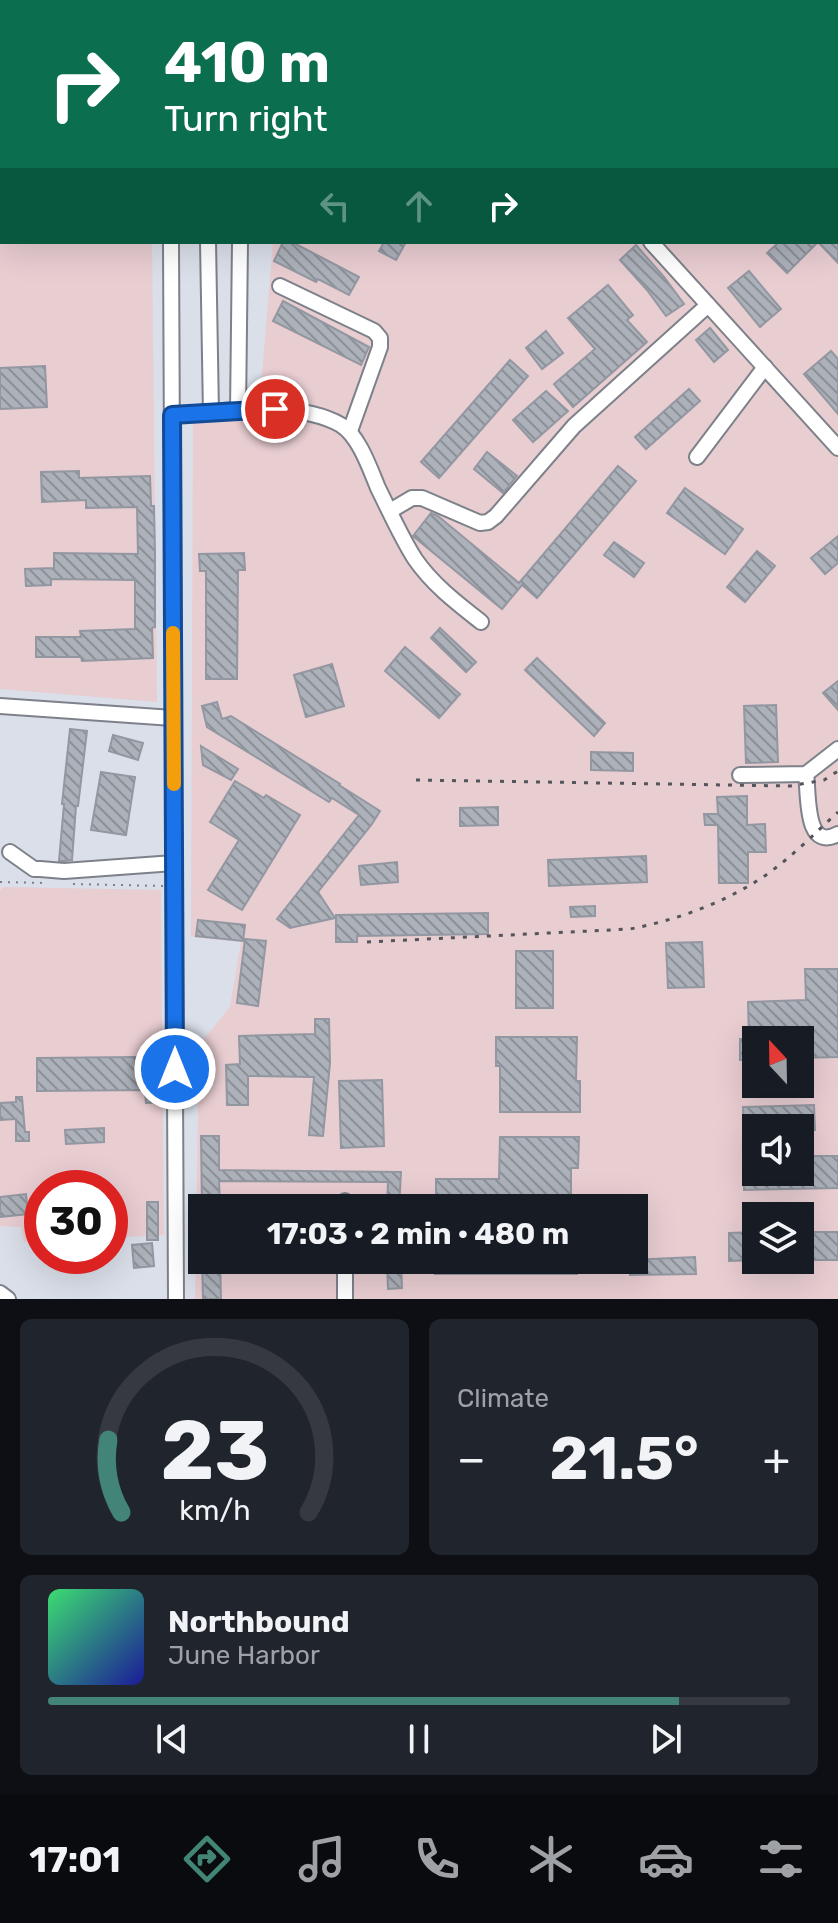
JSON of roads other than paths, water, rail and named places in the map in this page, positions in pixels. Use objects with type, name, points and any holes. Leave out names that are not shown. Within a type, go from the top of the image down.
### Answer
[{"type":"street","points":[[171,244],[176,1299]]},
{"type":"street","points":[[208,244],[211,413]]},
{"type":"street","points":[[238,411],[240,244]]},
{"type":"street","points":[[653,244],[838,448]]},
{"type":"street","points":[[280,286],[374,331],[380,338],[380,347],[350,431]]},
{"type":"street","points":[[390,511],[412,498],[422,498],[480,523],[488,522],[574,426],[708,305]]},
{"type":"street","points":[[697,457],[765,367]]},
{"type":"street","points":[[172,415],[299,410],[350,431],[415,558],[447,595],[481,622]]},
{"type":"street","points":[[0,706],[173,718]]},
{"type":"street","points":[[740,775],[806,774],[838,749]]},
{"type":"street","points":[[806,774],[810,820],[814,830],[824,837],[838,834]]},
{"type":"street","points":[[10,852],[34,869],[64,871],[174,863]]},
{"type":"street","points":[[345,1274],[345,1299]]},
{"type":"street","points":[[0,1293],[8,1299]]},
{"type":"railway","points":[[416,780],[790,786],[824,780],[838,771]]},
{"type":"railway","points":[[367,942],[630,929],[662,922],[708,906],[752,884],[786,859],[838,812]]}]
